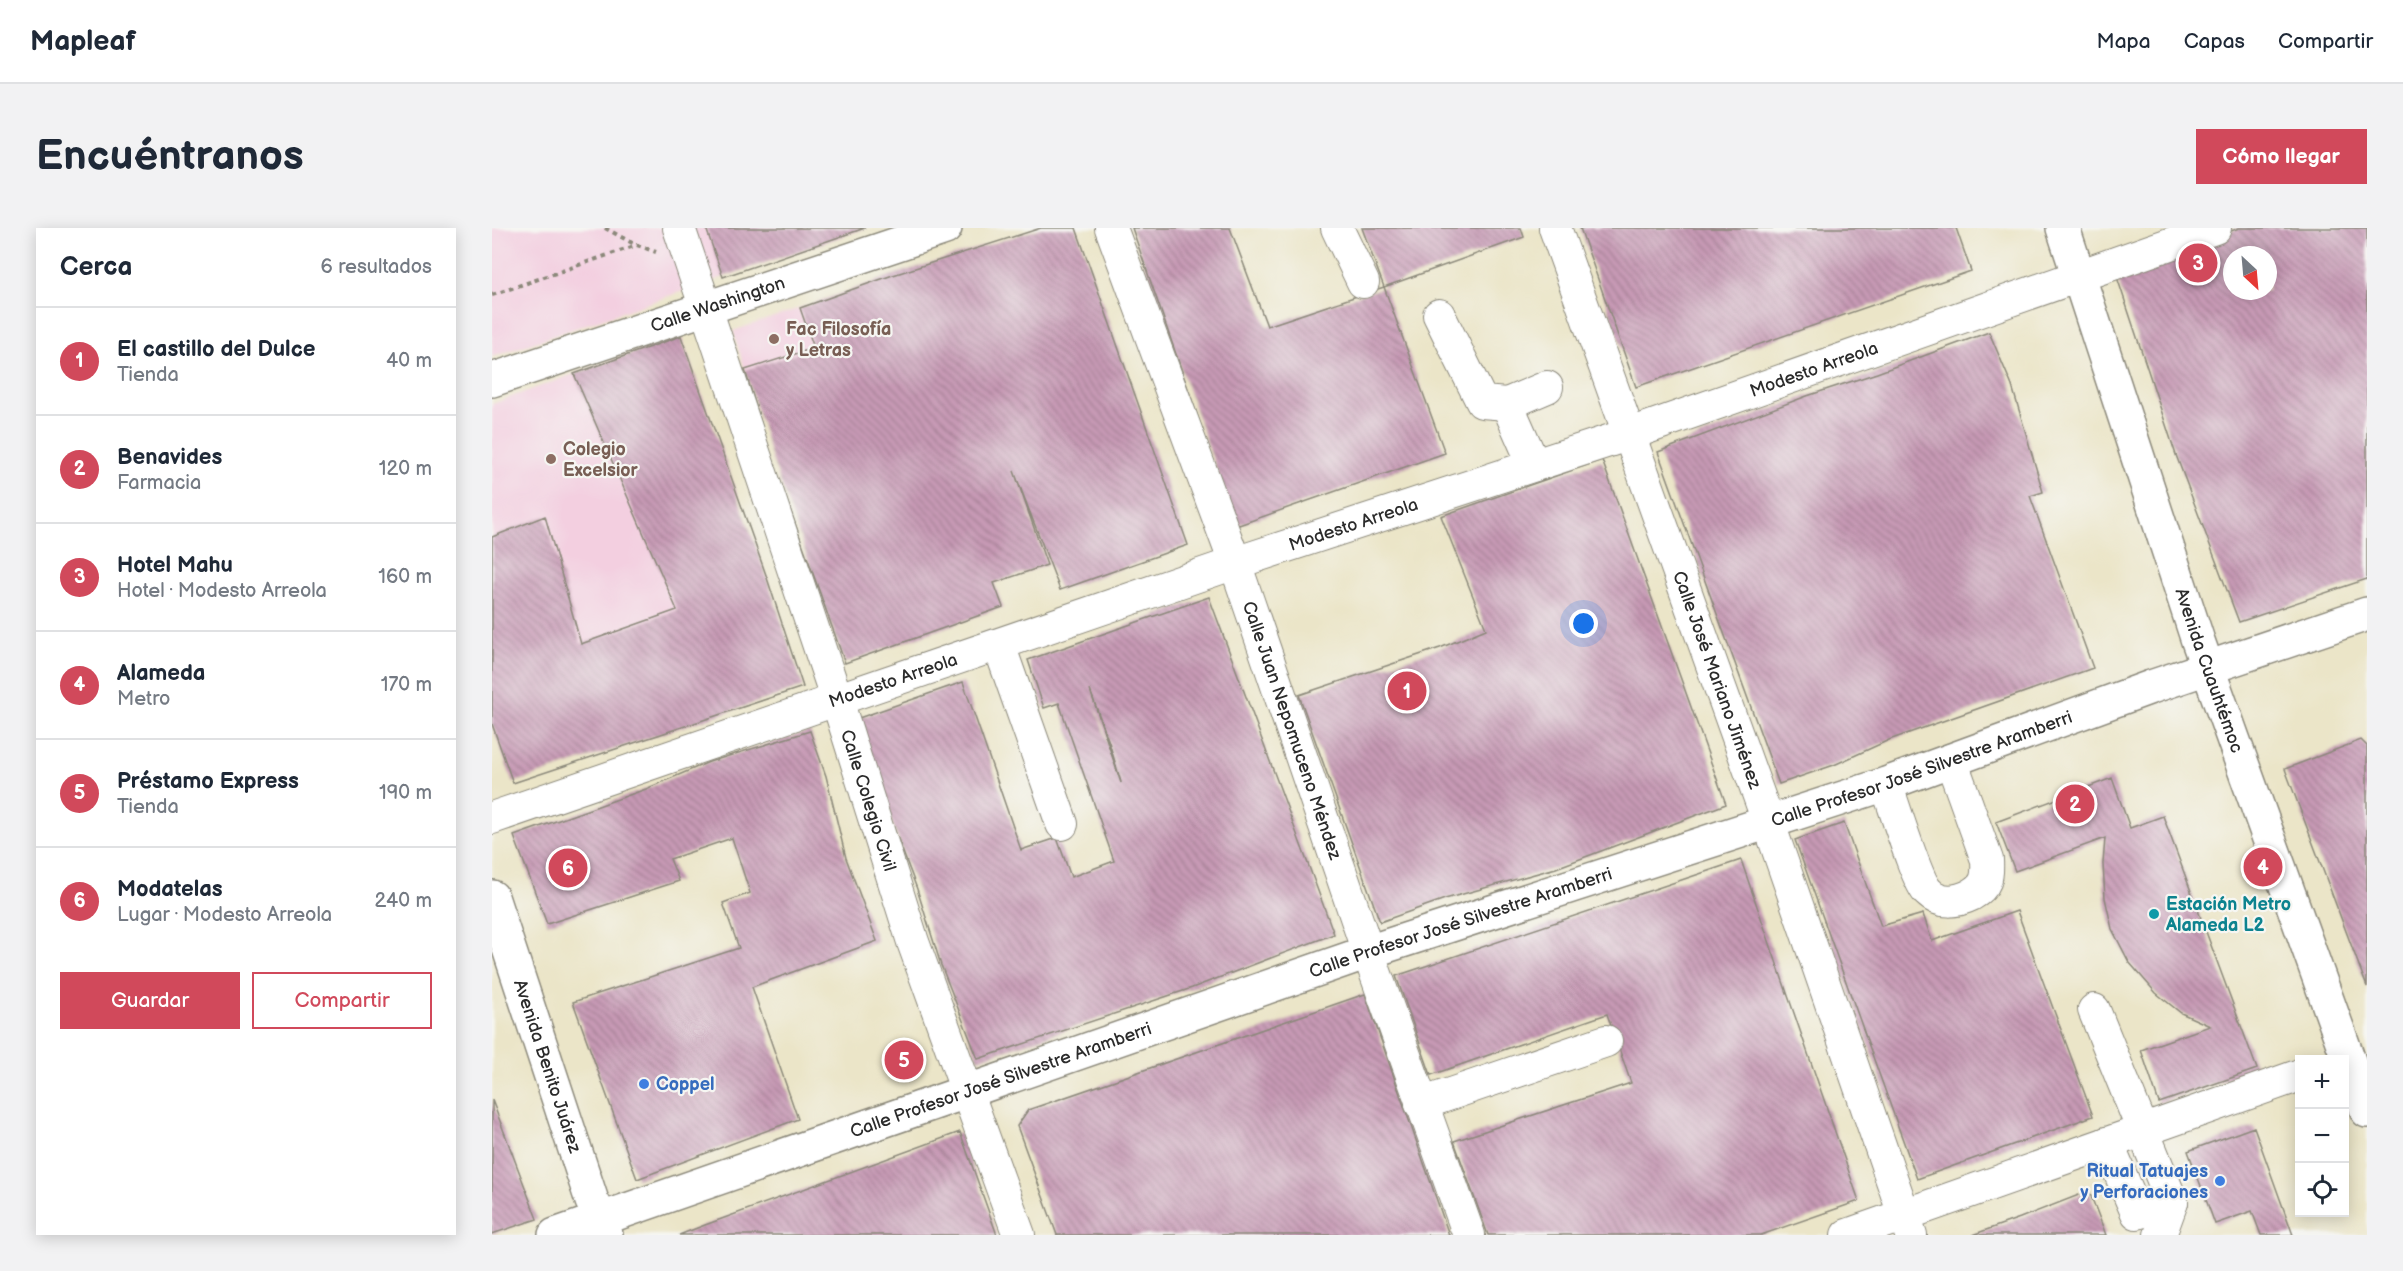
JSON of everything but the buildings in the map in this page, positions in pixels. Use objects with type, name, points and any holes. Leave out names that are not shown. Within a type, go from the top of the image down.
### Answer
[{"type":"main road","name":"Calle Washington","points":[[492,380],[945,228]]},
{"type":"main road","name":"Avenida Cuauhtémoc","points":[[2063,228],[2198,641],[2354,1058],[2367,1111]]},
{"type":"main road","name":"Calle Profesor José Silvestre Aramberri","points":[[555,1235],[604,1226],[967,1090],[1368,952],[1886,784],[2209,667],[2367,614]]},
{"type":"main road","name":"Avenida Benito Juárez","points":[[492,897],[592,1201],[604,1226]]},
{"type":"street","name":"Calle Colegio Civil","points":[[679,228],[837,700],[913,942],[1020,1235]]},
{"type":"street","name":"Calle Juan Nepomuceno Méndez","points":[[1111,228],[1236,563],[1368,952],[1469,1235]]},
{"type":"street","points":[[1337,228],[1363,282]]},
{"type":"street","name":"Calle José Mariano Jiménez","points":[[1555,228],[1768,821],[1908,1225]]},
{"type":"street","name":"Modesto Arreola","points":[[492,818],[1236,563],[1630,434],[2215,228]]},
{"type":"street","points":[[1439,315],[1482,402],[1507,404],[1547,387]]},
{"type":"street","points":[[1507,404],[1534,465]]},
{"type":"street","points":[[999,645],[1062,824]]},
{"type":"street","points":[[1886,784],[1926,890],[1944,901],[1958,900],[1971,895],[1985,885],[1988,874],[1987,861],[1951,760]]},
{"type":"street","points":[[2094,1010],[2172,1202],[2160,1235]]},
{"type":"street","points":[[1421,1104],[1606,1041]]},
{"type":"street","points":[[1847,1235],[1908,1225],[2107,1143],[2295,1077]]},
{"type":"street","points":[[2107,1143],[2137,1214],[2172,1202]]},
{"type":"path","points":[[605,228],[637,245],[692,265]]},
{"type":"path","points":[[492,295],[637,245]]},
{"type":"shaded area","points":[[492,228],[866,228],[492,357]]},
{"type":"shaded area","name":"Fac Filosofía y Letras","points":[[800,308],[817,347],[745,370],[733,331]]},
{"type":"shaded area","name":"Colegio Excelsior","points":[[574,374],[677,610],[581,644],[545,516],[492,537],[492,404]]},
{"type":"place","name":"Hotel Mahu","points":[[2198,263]]},
{"type":"place","name":"Fac Filosofía y Letras","points":[[774,339]]},
{"type":"place","name":"Colegio Excelsior","points":[[551,459]]},
{"type":"place","name":"El castillo del Dulce","points":[[1407,691]]},
{"type":"place","name":"Benavides","points":[[2075,804]]},
{"type":"place","name":"Alameda","points":[[2263,867]]},
{"type":"place","name":"Modatelas","points":[[568,868]]},
{"type":"place","name":"Estación Metro Alameda L2","points":[[2154,914]]},
{"type":"place","name":"Préstamo Express","points":[[904,1060]]},
{"type":"place","name":"Coppel","points":[[644,1084]]},
{"type":"place","name":"Ritual Tatuajes y Perforaciones","points":[[2220,1181]]}]
